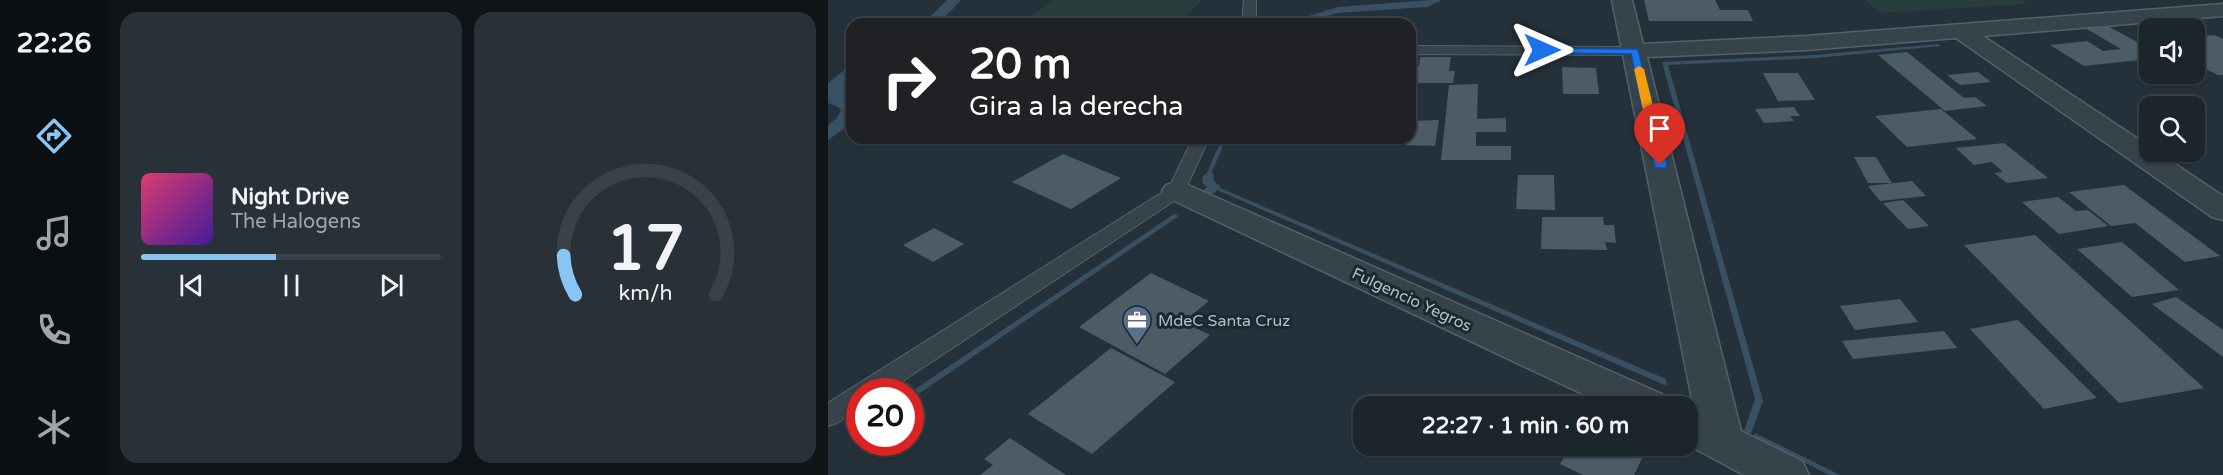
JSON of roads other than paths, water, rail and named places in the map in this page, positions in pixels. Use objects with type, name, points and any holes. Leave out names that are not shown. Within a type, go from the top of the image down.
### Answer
[{"type":"street","points":[[1622,0],[1635,51],[1705,433],[1786,475]]},
{"type":"street","points":[[1635,51],[1806,43],[2223,10]]},
{"type":"street","points":[[1962,32],[2223,210]]},
{"type":"street","name":"Fulgencio Yegros","points":[[1177,191],[1625,396]]},
{"type":"lane","points":[[1249,18],[1250,0]]},
{"type":"lane","points":[[1416,50],[1635,51]]},
{"type":"lane","points":[[888,378],[1177,191],[1198,144]]},
{"type":"lane","points":[[828,416],[846,404]]},
{"type":"water","points":[[947,0],[961,0],[943,18],[929,18]]},
{"type":"water","points":[[1938,44],[1941,46],[1816,58],[1668,65],[1763,401],[1751,434],[1744,431],[1755,399],[1662,62],[1814,55]]},
{"type":"water","points":[[846,69],[846,127],[828,140],[828,125],[837,118],[841,110],[828,103],[828,83]]},
{"type":"water","points":[[1219,144],[1224,144],[1208,180],[1218,187],[1666,379],[1667,386],[1208,186],[1204,180]]},
{"type":"water","points":[[1174,214],[1179,216],[924,390],[924,383]]},
{"type":"water","points":[[1755,433],[1840,475],[1829,475],[1754,437]]},
{"type":"waterway","points":[[1309,18],[1338,10],[1427,4],[1438,0]]},
{"type":"waterway","points":[[1203,196],[1215,187],[1208,182],[1209,176]]},
{"type":"place","name":"MdeC Santa Cruz","points":[[1137,346]]}]
